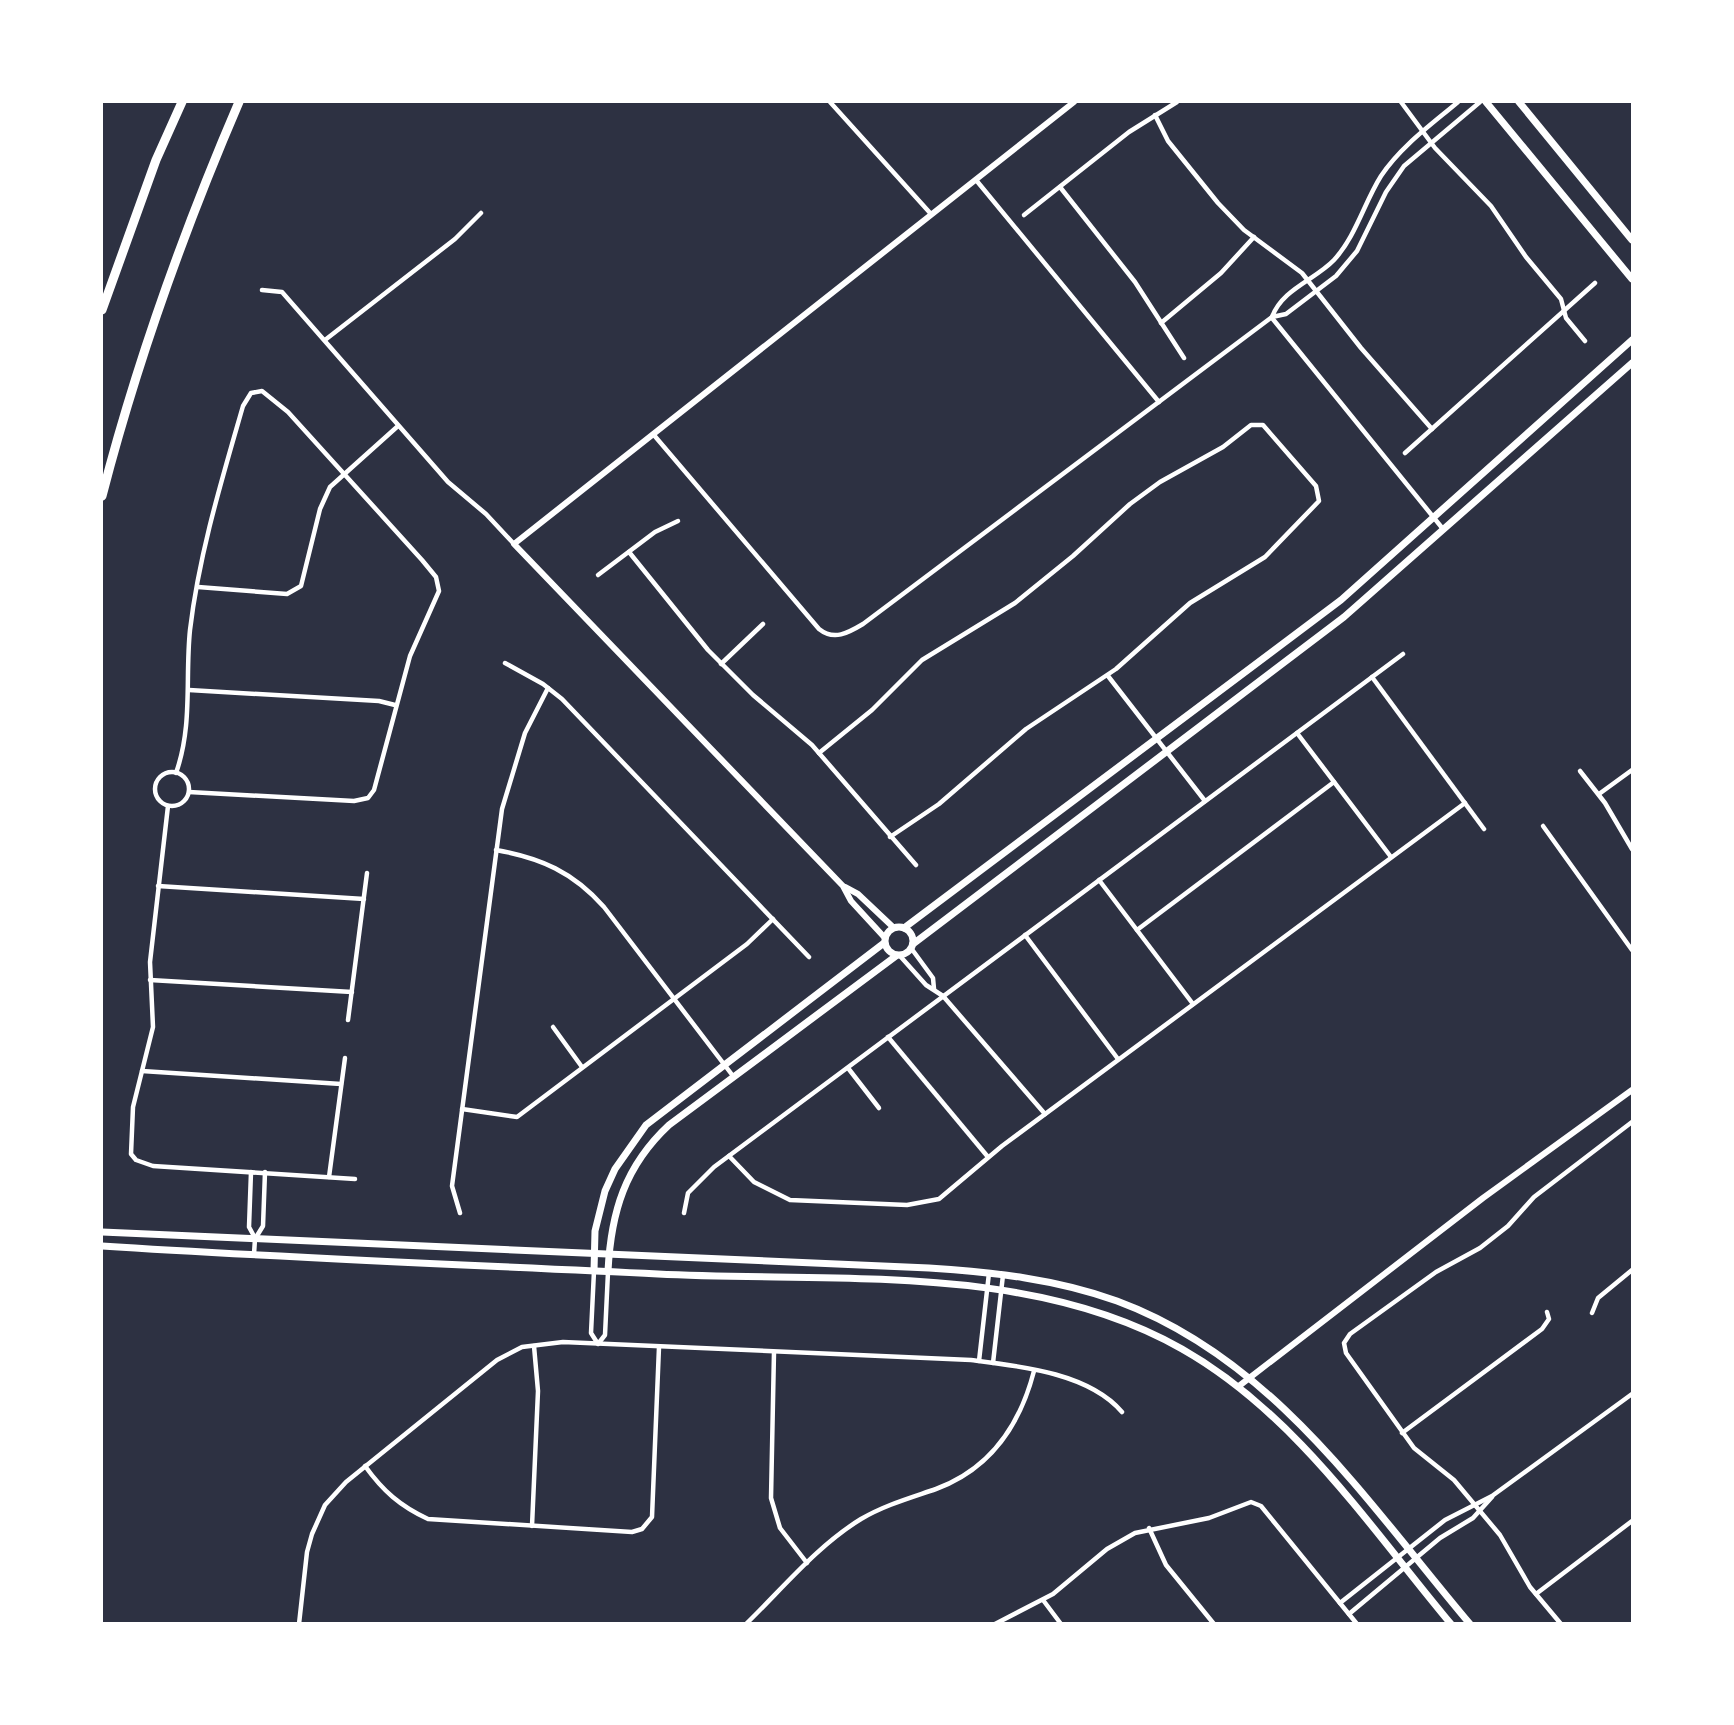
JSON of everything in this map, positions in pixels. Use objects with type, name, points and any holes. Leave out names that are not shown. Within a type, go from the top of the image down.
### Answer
[{"type":"highway","points":[[102,310],[156,160],[182,102]]},
{"type":"highway","points":[[102,496],[133,379],[181,246],[239,102]]},
{"type":"main road","points":[[1486,102],[1633,279]]},
{"type":"main road","points":[[1519,102],[1633,240]]},
{"type":"main road","points":[[608,1271],[617,1204],[637,1161],[669,1125],[912,946],[1163,745],[1341,600],[1633,340]]},
{"type":"main road","points":[[594,1271],[594,1252],[605,1191],[634,1140],[663,1109],[884,940],[894,928],[904,928],[1345,617],[1633,363]]},
{"type":"main road","points":[[904,928],[911,934],[912,946]]},
{"type":"main road","points":[[884,940],[888,951],[898,956]]},
{"type":"main road","points":[[102,1232],[609,1252],[989,1273],[1072,1287],[1131,1307],[1193,1338],[1250,1377],[1307,1429],[1470,1623]]},
{"type":"main road","points":[[102,1246],[988,1288],[1063,1300],[1125,1321],[1182,1349],[1239,1386],[1302,1445],[1451,1623]]},
{"type":"street","points":[[830,102],[931,214]]},
{"type":"street","points":[[514,544],[1074,102]]},
{"type":"street","points":[[1024,215],[1129,132],[1177,102]]},
{"type":"street","points":[[1401,102],[1430,142],[1491,206],[1526,257],[1561,299],[1563,311],[1585,341]]},
{"type":"street","points":[[1272,317],[1276,304],[1335,259],[1349,241],[1381,176],[1403,150],[1458,102]]},
{"type":"street","points":[[652,434],[819,629],[836,636],[863,624],[1272,317],[1286,314],[1317,291],[1357,251],[1395,179],[1430,142],[1480,102]]},
{"type":"street","points":[[1155,115],[1168,141],[1198,179],[1239,225],[1293,265],[1308,280],[1432,429]]},
{"type":"street","points":[[976,179],[1159,402]]},
{"type":"street","points":[[1059,187],[1135,282],[1184,358]]},
{"type":"street","points":[[325,340],[455,239],[481,213]]},
{"type":"street","points":[[1161,323],[1221,273],[1254,237]]},
{"type":"street","points":[[1405,453],[1595,283]]},
{"type":"street","points":[[262,290],[282,292],[448,482],[486,514],[843,886],[851,901],[884,940]]},
{"type":"street","points":[[1272,317],[1444,529]]},
{"type":"street","points":[[177,773],[185,741],[190,631],[198,587],[229,453],[243,406],[251,393],[262,391],[277,400],[426,565],[439,584],[439,591],[410,656],[374,790],[368,798],[354,801],[189,792]]},
{"type":"street","points":[[819,753],[872,710],[922,660],[1023,597],[1130,504],[1258,423],[1268,430],[1315,486],[1320,496],[1319,501],[1296,528],[1265,557],[1190,603],[1108,676],[1019,734],[939,804],[890,837]]},
{"type":"street","points":[[198,587],[287,594],[295,591],[301,586],[325,496],[343,474],[398,426]]},
{"type":"street","points":[[598,575],[655,532],[678,521]]},
{"type":"street","points":[[629,552],[681,620],[721,664],[819,753],[916,865]]},
{"type":"street","points":[[721,664],[763,624]]},
{"type":"street","points":[[684,1213],[688,1193],[729,1156],[1403,654]]},
{"type":"street","points":[[505,663],[548,688],[809,957]]},
{"type":"street","points":[[1108,676],[1205,801]]},
{"type":"street","points":[[1372,677],[1484,829]]},
{"type":"street","points":[[460,1213],[452,1186],[496,850],[510,776],[525,733],[548,688]]},
{"type":"street","points":[[189,690],[379,701],[395,705]]},
{"type":"street","points":[[1297,733],[1391,857]]},
{"type":"street","points":[[1599,794],[1633,770]]},
{"type":"street","points":[[1580,771],[1599,794],[1633,849]]},
{"type":"street","points":[[177,773],[186,780],[189,792],[180,804],[168,806],[156,797],[155,784],[163,774],[177,773]]},
{"type":"street","points":[[1137,930],[1334,782]]},
{"type":"street","points":[[729,1156],[754,1182],[790,1200],[889,1206],[939,1199],[988,1157],[1118,1059],[1465,803]]},
{"type":"street","points":[[168,806],[150,980],[153,1027],[133,1107],[131,1154],[136,1160],[153,1166],[355,1179]]},
{"type":"street","points":[[1543,825],[1633,950]]},
{"type":"street","points":[[496,850],[544,860],[585,886],[733,1076]]},
{"type":"street","points":[[348,1020],[368,873]]},
{"type":"street","points":[[1099,880],[1193,1004]]},
{"type":"street","points":[[158,886],[364,900]]},
{"type":"street","points":[[843,886],[858,894],[894,928]]},
{"type":"street","points":[[462,1109],[517,1116],[747,944],[773,919]]},
{"type":"street","points":[[1025,935],[1118,1059]]},
{"type":"street","points":[[912,946],[933,978],[934,990]]},
{"type":"street","points":[[898,956],[926,985],[943,996],[1045,1114]]},
{"type":"street","points":[[150,980],[352,992]]},
{"type":"street","points":[[553,1027],[582,1067]]},
{"type":"street","points":[[888,1037],[988,1157]]},
{"type":"street","points":[[329,1177],[345,1058]]},
{"type":"street","points":[[848,1068],[879,1108]]},
{"type":"street","points":[[142,1071],[341,1084]]},
{"type":"street","points":[[1239,1386],[1483,1198],[1633,1090]]},
{"type":"street","points":[[1560,1623],[1536,1594],[1513,1554],[1454,1480],[1414,1448],[1402,1433],[1346,1353],[1344,1343],[1350,1334],[1436,1272],[1480,1248],[1508,1226],[1534,1197],[1633,1122]]},
{"type":"street","points":[[251,1172],[249,1227],[255,1239]]},
{"type":"street","points":[[254,1254],[255,1239],[263,1226],[265,1172]]},
{"type":"street","points":[[1592,1313],[1598,1298],[1633,1270]]},
{"type":"street","points":[[594,1271],[591,1333],[598,1344]]},
{"type":"street","points":[[598,1344],[605,1335],[608,1271]]},
{"type":"street","points":[[979,1362],[989,1273]]},
{"type":"street","points":[[993,1363],[1003,1275]]},
{"type":"street","points":[[1402,1433],[1542,1329],[1549,1319],[1547,1312]]},
{"type":"street","points":[[299,1623],[307,1552],[317,1520],[337,1492],[487,1367],[523,1347],[598,1344],[993,1363],[1034,1371],[1100,1392],[1111,1398],[1122,1412]]},
{"type":"street","points":[[532,1527],[538,1391],[534,1345]]},
{"type":"street","points":[[365,1466],[378,1485],[401,1506],[428,1519],[632,1532],[647,1525],[652,1517],[659,1347]]},
{"type":"street","points":[[774,1352],[771,1498],[780,1528],[807,1563]]},
{"type":"street","points":[[746,1623],[807,1563],[862,1519],[901,1500],[953,1482],[978,1465],[1012,1428],[1034,1371]]},
{"type":"street","points":[[1340,1603],[1445,1520],[1492,1496],[1633,1394]]},
{"type":"street","points":[[1349,1614],[1415,1559],[1480,1512],[1492,1496]]},
{"type":"street","points":[[995,1623],[1043,1600],[1107,1549],[1149,1528],[1209,1518],[1251,1502],[1261,1506],[1357,1623]]},
{"type":"street","points":[[1536,1594],[1633,1521]]},
{"type":"street","points":[[1149,1528],[1166,1565],[1214,1623]]},
{"type":"street","points":[[1043,1600],[1061,1623]]}]
